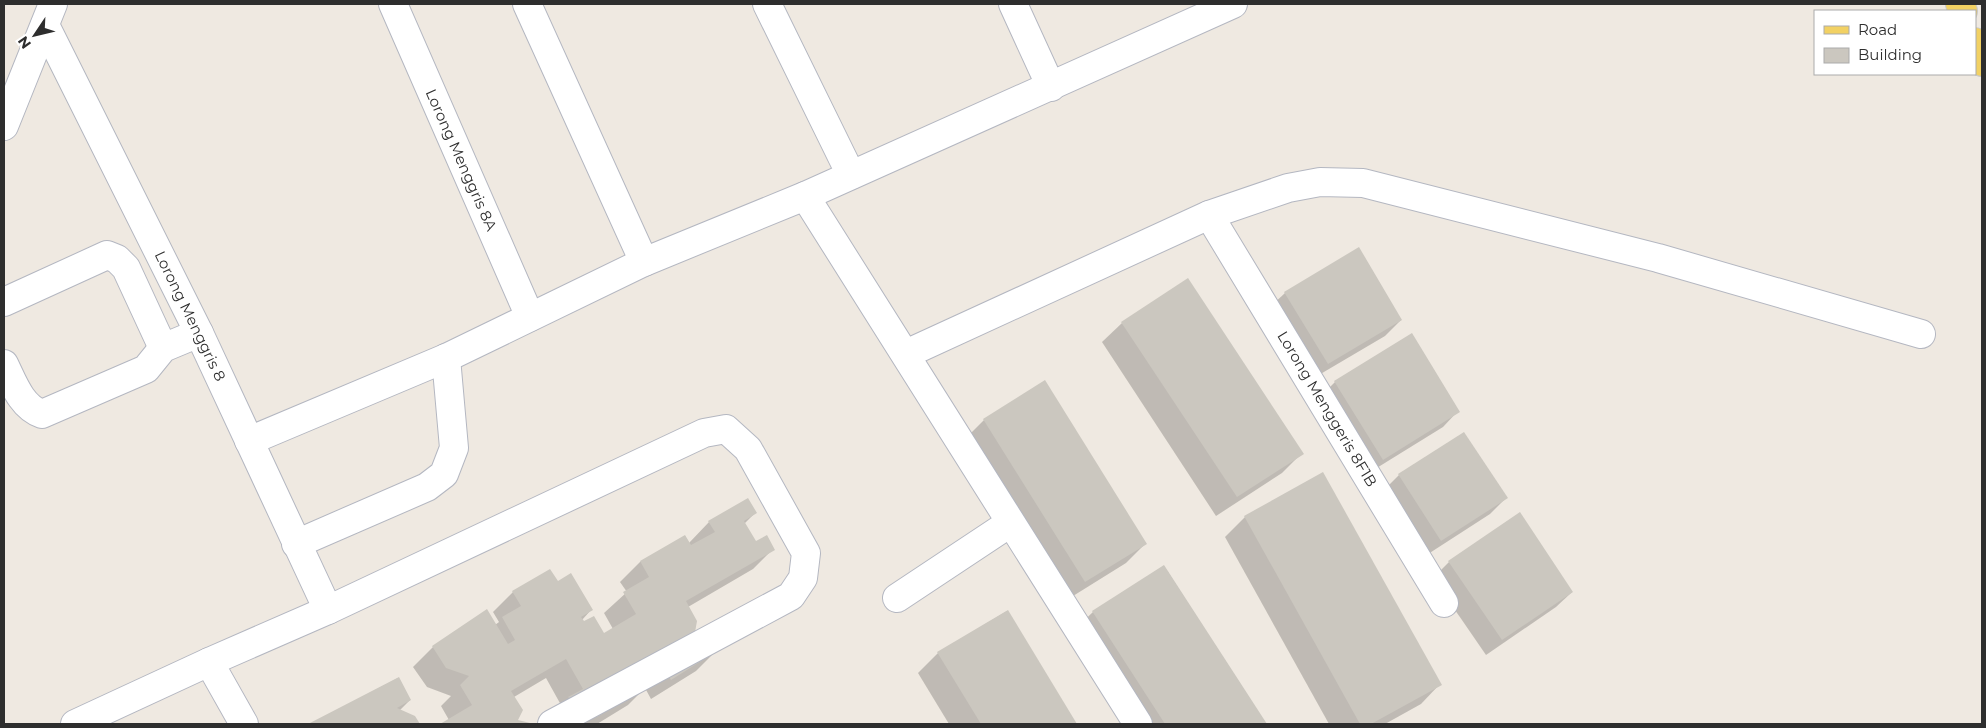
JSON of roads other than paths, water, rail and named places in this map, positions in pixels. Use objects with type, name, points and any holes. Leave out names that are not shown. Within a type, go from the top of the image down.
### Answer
[{"type":"main road","points":[[1976,45],[1982,62]]},
{"type":"street","name":"Lorong Menggris 8A","points":[[393,4],[530,317]]},
{"type":"street","points":[[527,4],[644,262]]},
{"type":"street","points":[[767,4],[851,175]]},
{"type":"street","points":[[1013,4],[1050,87]]},
{"type":"street","points":[[249,441],[446,358],[644,262],[805,196],[1233,4]]},
{"type":"street","points":[[4,126],[49,15]]},
{"type":"street","name":"Lorong Menggris 8","points":[[49,15],[328,610]]},
{"type":"street","points":[[906,354],[1209,215],[1288,188],[1320,182],[1363,183],[1658,258],[1921,334]]},
{"type":"street","points":[[805,196],[1138,724]]},
{"type":"street","name":"Lorong Menggeris 8F1B","points":[[1209,215],[1444,603]]},
{"type":"street","points":[[4,302],[107,255],[117,259],[126,268],[162,348]]},
{"type":"street","points":[[4,364],[22,398],[32,411],[42,414],[146,369],[162,348],[199,333]]},
{"type":"street","points":[[296,544],[427,487],[444,474],[454,448],[446,358]]},
{"type":"street","points":[[75,724],[328,610],[704,434],[726,429],[748,449],[806,553],[803,578],[790,596],[552,724]]},
{"type":"street","points":[[898,598],[1010,523]]},
{"type":"street","points":[[209,662],[244,724]]}]
